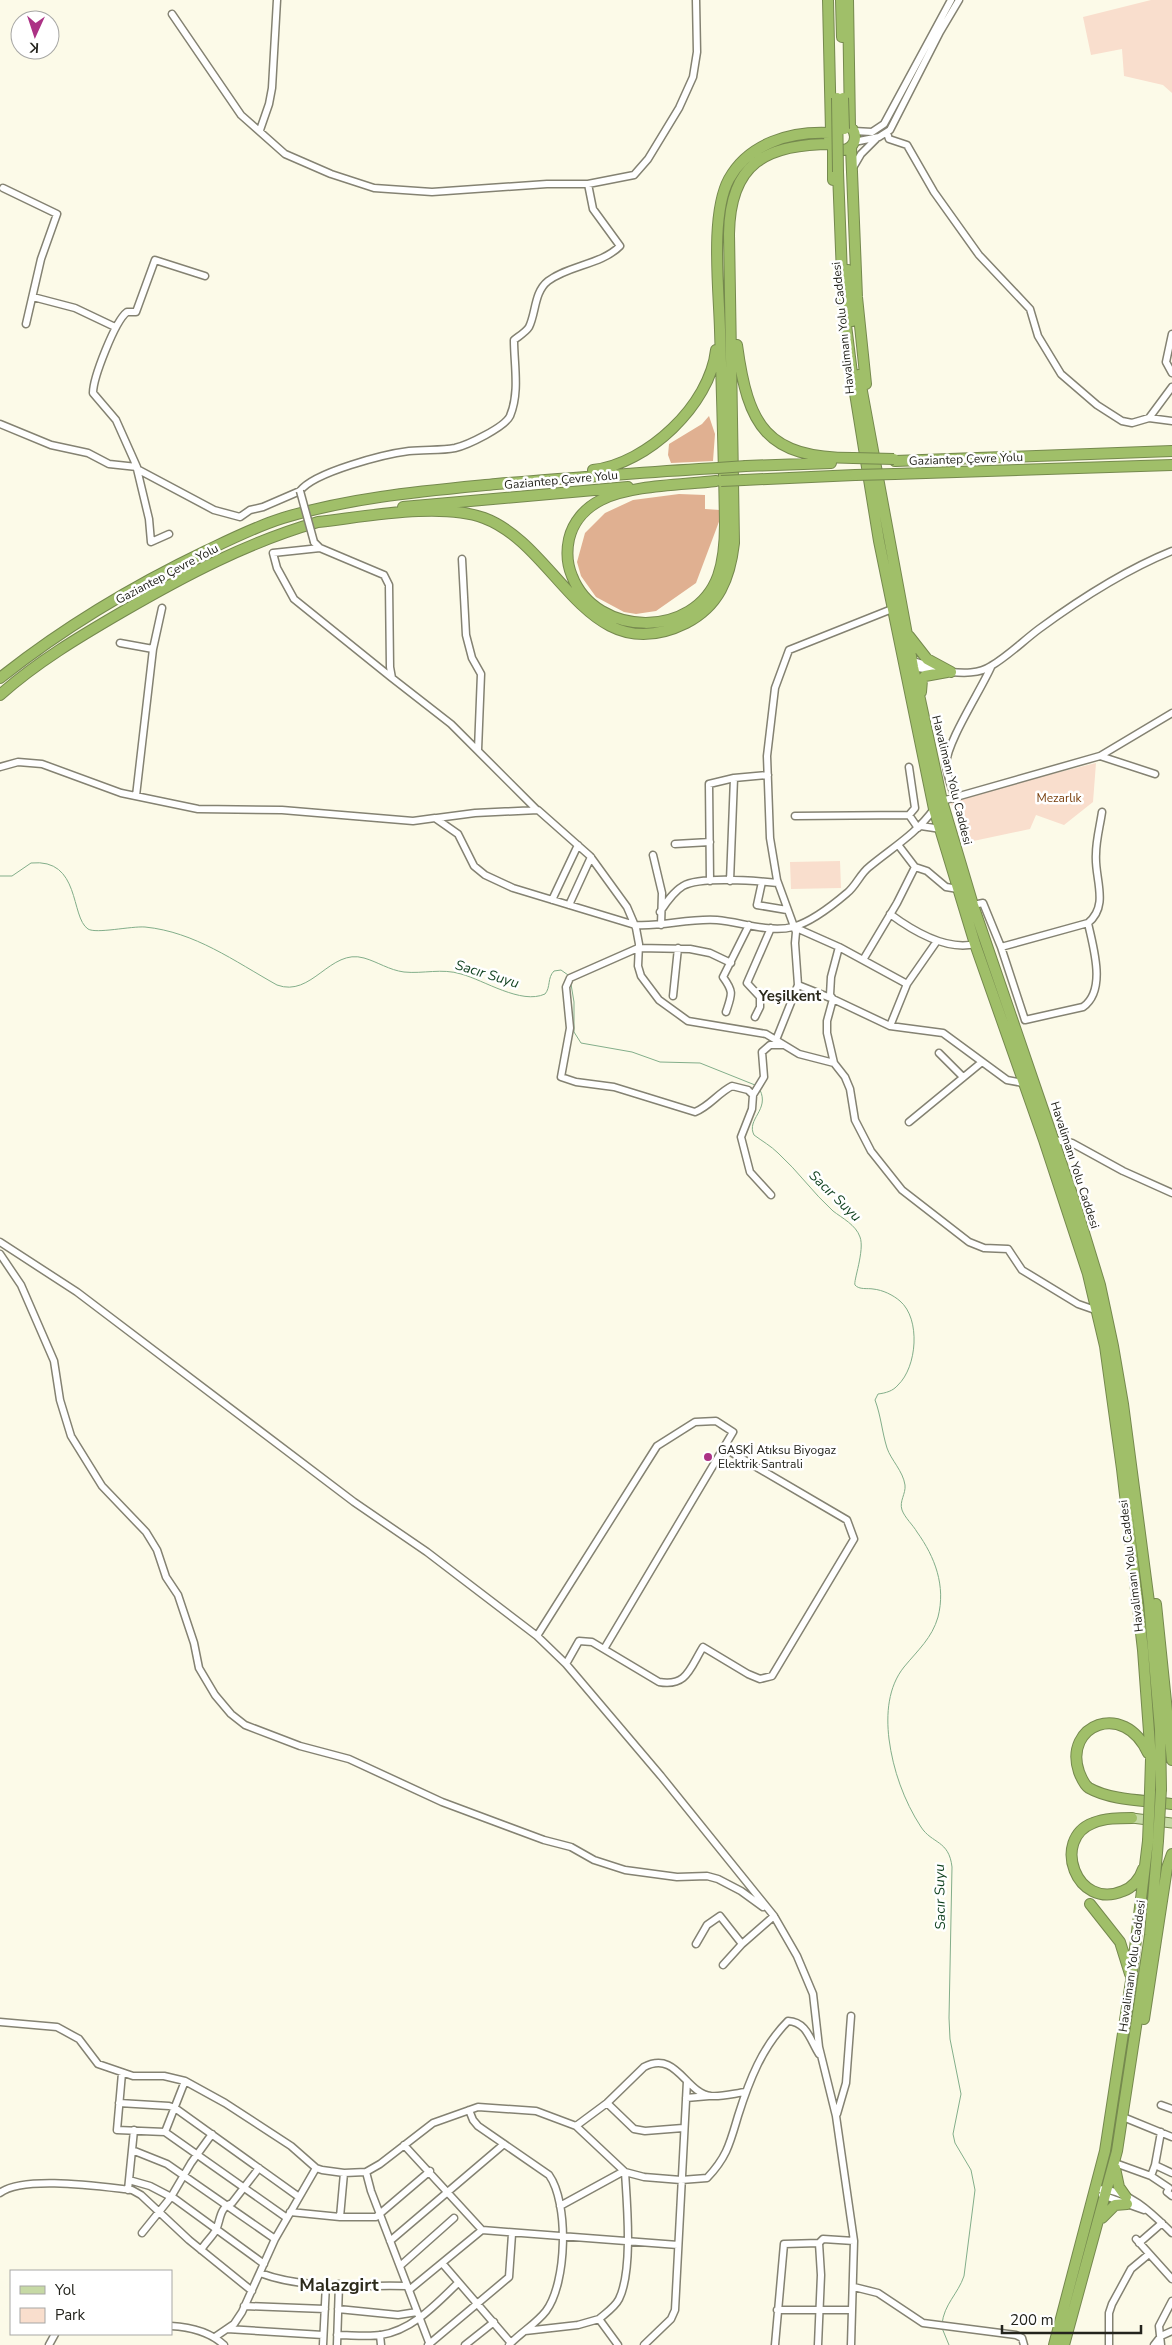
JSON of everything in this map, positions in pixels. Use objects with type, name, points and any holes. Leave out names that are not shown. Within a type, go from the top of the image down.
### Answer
[{"type":"highway","points":[[828,0],[835,260],[841,334],[849,390],[859,419]]},
{"type":"highway","name":"Havalimanı Yolu Caddesi","points":[[835,0],[845,173],[848,271],[854,339],[905,626],[908,664],[934,809],[975,944],[1068,1211],[1098,1311],[1105,1346],[1123,1478],[1143,1650],[1153,1841],[1150,1935],[1123,2117],[1114,2163],[1064,2345]]},
{"type":"highway","name":"Havalimanı Yolu Caddesi","points":[[840,98],[841,0]]},
{"type":"highway","points":[[845,173],[852,144],[848,0]]},
{"type":"highway","points":[[394,495],[598,470],[619,464],[642,452],[670,430],[698,398],[711,374],[717,340],[721,204],[729,179],[740,163],[750,154],[776,140],[796,135],[831,132],[838,125],[852,129]]},
{"type":"highway","points":[[318,522],[382,514],[429,512],[459,512],[483,518],[506,528],[527,545],[578,602],[593,616],[606,624],[632,632],[644,633],[674,628],[694,619],[708,608],[719,595],[727,580],[734,543],[729,214],[731,203],[741,179],[758,162],[778,150],[796,145],[832,145],[844,150],[852,144]]},
{"type":"highway","name":"Havalimanı Yolu Caddesi","points":[[845,173],[843,301],[859,419],[892,609],[921,708],[942,801],[973,905],[1054,1140],[1100,1285],[1115,1355],[1136,1492],[1149,1602],[1160,1729],[1161,1788],[1153,1841],[1146,1859],[1131,1981],[1105,2152],[1054,2345]]},
{"type":"highway","points":[[719,272],[726,524],[723,560],[718,577],[701,602],[671,620],[658,623],[634,623],[622,620],[595,608],[584,598],[575,583],[568,565],[566,549],[575,524],[590,506],[602,500],[631,491],[719,481]]},
{"type":"highway","points":[[730,272],[739,360],[746,392],[756,420],[769,434],[796,451],[829,458],[854,460]]},
{"type":"highway","name":"Gaziantep Çevre Yolu","points":[[0,678],[40,646],[166,570],[281,518],[314,509],[394,495],[612,474],[854,460],[916,460],[1172,451]]},
{"type":"highway","name":"Gaziantep Çevre Yolu","points":[[0,695],[48,657],[173,582],[244,548],[286,531],[318,522],[396,508],[451,502],[719,481],[1172,465]]},
{"type":"highway","points":[[905,626],[910,638],[927,659],[951,672]]},
{"type":"highway","points":[[921,708],[922,680],[932,673],[951,672]]},
{"type":"highway","points":[[1136,1492],[1146,1536],[1155,1594],[1172,1760]]},
{"type":"highway","points":[[1150,1759],[1140,1737],[1132,1729],[1111,1723],[1093,1727],[1086,1733],[1078,1750],[1076,1760],[1081,1778],[1087,1787],[1107,1795],[1172,1804]]},
{"type":"highway","points":[[1132,1818],[1111,1819],[1092,1823],[1079,1834],[1073,1845],[1070,1857],[1075,1873],[1086,1888],[1096,1893],[1115,1894],[1125,1891],[1141,1875],[1146,1859]]},
{"type":"highway","points":[[1126,2087],[1134,2068],[1152,1980],[1168,1868],[1172,1854]]},
{"type":"highway","points":[[1090,1904],[1120,1942],[1125,1953],[1131,1981]]},
{"type":"highway","points":[[1098,2222],[1110,2208],[1127,2201],[1119,2187],[1114,2163]]},
{"type":"main road","points":[[1132,1818],[1172,1823]]},
{"type":"street","points":[[260,130],[269,104],[272,88],[277,0]]},
{"type":"street","points":[[172,14],[241,115],[285,154],[331,174],[374,188],[432,192],[547,184],[588,184],[634,175],[648,159],[679,108],[696,66],[696,0]]},
{"type":"street","points":[[852,129],[872,132],[884,124],[951,0]]},
{"type":"street","points":[[852,144],[879,137],[890,130],[940,32],[959,0]]},
{"type":"street","points":[[887,133],[890,139],[908,145],[934,192],[979,255],[1030,309],[1038,336],[1061,374],[1097,405],[1122,421],[1132,423],[1149,418],[1172,421]]},
{"type":"street","points":[[845,173],[854,166],[861,154],[879,137]]},
{"type":"street","points":[[169,534],[151,542],[137,469],[214,510],[240,517],[250,510],[263,507],[302,489],[325,474],[397,453],[456,448],[500,426],[510,417],[516,393],[514,340],[528,329],[538,296],[545,284],[559,274],[588,264],[620,246],[593,209],[588,184]]},
{"type":"street","points":[[3,188],[57,214],[41,258],[26,324]]},
{"type":"street","points":[[0,424],[51,445],[88,454],[110,464],[137,467],[116,420],[93,393],[93,382],[115,327],[127,312],[136,312],[155,260],[205,276]]},
{"type":"street","points":[[33,297],[75,308],[115,327]]},
{"type":"street","points":[[1172,334],[1166,362],[1172,373]]},
{"type":"street","points":[[1149,418],[1172,387]]},
{"type":"street","points":[[302,489],[314,542],[320,548],[384,575],[389,584],[390,667],[392,678]]},
{"type":"street","points":[[320,548],[273,553],[277,568],[294,600],[451,724],[538,810],[591,857],[627,907],[635,925],[638,966],[641,976],[659,1000],[688,1021],[766,1034],[800,1054],[834,1063]]},
{"type":"street","points":[[908,664],[951,672],[968,673],[990,667],[1053,619],[1115,579],[1172,551]]},
{"type":"street","points":[[462,559],[466,635],[472,658],[480,674],[478,750]]},
{"type":"street","points":[[136,796],[142,760],[153,649],[162,608]]},
{"type":"street","points":[[776,1040],[798,985],[794,927],[778,883],[770,838],[767,756],[775,688],[789,650],[892,609]]},
{"type":"street","points":[[120,643],[153,649]]},
{"type":"street","points":[[954,798],[946,764],[949,753],[990,667]]},
{"type":"street","points":[[942,801],[1051,772],[1084,759],[1100,756],[1172,713]]},
{"type":"street","points":[[1100,756],[1155,774]]},
{"type":"street","points":[[0,767],[18,762],[42,764],[136,796],[198,809],[282,810],[413,821],[475,813],[538,810]]},
{"type":"street","points":[[909,767],[915,808],[909,815]]},
{"type":"street","points":[[710,881],[709,784],[734,778],[768,775]]},
{"type":"street","points":[[730,881],[734,778]]},
{"type":"street","points":[[794,927],[848,892],[868,868],[899,846],[920,827],[934,809]]},
{"type":"street","points":[[1001,947],[1088,923],[1094,918],[1100,907],[1096,852],[1102,812]]},
{"type":"street","points":[[795,816],[909,815],[920,827],[941,829]]},
{"type":"street","points":[[435,818],[458,834],[474,866],[485,875],[513,888],[635,925],[660,925],[680,921],[717,920],[771,928],[794,927],[839,947],[907,984]]},
{"type":"street","points":[[675,844],[710,842]]},
{"type":"street","points":[[552,900],[578,845]]},
{"type":"street","points":[[899,846],[915,867],[927,871],[946,887],[958,889]]},
{"type":"street","points":[[653,856],[662,893],[660,925]]},
{"type":"street","points":[[569,905],[591,857]]},
{"type":"street","points":[[863,960],[915,867]]},
{"type":"street","points":[[660,912],[668,899],[684,885],[710,881],[778,883]]},
{"type":"street","points":[[762,882],[757,905],[787,910]]},
{"type":"street","points":[[973,905],[983,903],[1001,947],[1025,1020],[1084,1007],[1090,1002],[1096,986],[1096,973],[1088,923]]},
{"type":"street","points":[[890,914],[937,942],[953,946],[975,944]]},
{"type":"street","points":[[726,1012],[732,992],[730,985],[723,977],[749,925]]},
{"type":"street","points":[[755,1017],[760,1007],[760,997],[747,983],[771,928]]},
{"type":"street","points":[[890,1026],[907,984],[937,942]]},
{"type":"street","points":[[834,999],[830,995],[830,984],[839,947]]},
{"type":"street","points":[[731,963],[710,953],[678,948],[638,948],[568,980],[570,1028],[560,1077],[576,1082],[614,1087],[695,1112],[708,1107],[723,1091],[732,1086],[756,1092]]},
{"type":"street","points":[[672,996],[678,948]]},
{"type":"street","points":[[798,985],[834,999],[890,1026],[943,1033],[1007,1080],[1023,1083]]},
{"type":"street","points":[[834,999],[826,1028],[834,1063],[845,1077],[852,1096],[855,1120],[871,1151],[902,1190],[969,1242],[984,1248],[1008,1250],[1022,1270],[1078,1304],[1098,1311]]},
{"type":"street","points":[[771,1195],[750,1172],[741,1137],[752,1109],[756,1092],[764,1077],[762,1052],[770,1045],[785,1045]]},
{"type":"street","points":[[939,1053],[963,1078]]},
{"type":"street","points":[[909,1122],[982,1062]]},
{"type":"street","points":[[1054,1140],[1072,1143],[1123,1171],[1172,1193]]},
{"type":"street","points":[[0,1242],[77,1292],[354,1502],[434,1558],[537,1636],[566,1664],[661,1776],[773,1914],[797,1956],[813,1994],[822,2059],[836,2116],[854,2241],[851,2345]]},
{"type":"street","points":[[0,1254],[21,1285],[54,1361],[60,1400],[71,1436],[102,1486],[146,1532],[157,1550],[166,1577],[178,1595],[199,1668],[215,1695],[231,1714],[245,1725],[300,1746],[349,1759],[442,1802],[544,1840],[571,1847],[594,1860],[625,1870],[677,1877],[707,1876],[718,1879],[741,1891],[773,1914]]},
{"type":"street","points":[[537,1636],[657,1446],[695,1422],[716,1421],[733,1432],[604,1650]]},
{"type":"street","points":[[566,1664],[579,1641],[592,1642],[659,1682],[678,1683],[685,1676],[702,1647],[760,1679],[772,1676],[854,1539],[848,1520],[724,1448]]},
{"type":"street","points":[[723,1965],[773,1914]]},
{"type":"street","points":[[696,1944],[707,1925],[720,1916],[742,1944]]},
{"type":"street","points":[[836,2116],[846,2082],[851,2016]]},
{"type":"street","points":[[0,2022],[57,2027],[79,2039],[98,2064],[133,2076],[164,2076],[185,2081],[225,2103],[290,2146],[316,2168],[344,2173],[366,2172],[380,2164],[433,2122],[478,2107],[536,2111],[576,2126],[625,2171],[644,2177],[681,2180],[708,2178],[719,2166],[732,2142],[746,2092],[759,2059],[788,2021],[796,2021],[805,2028],[822,2059]]},
{"type":"street","points":[[576,2126],[607,2103],[644,2067],[651,2063],[661,2063],[672,2067],[687,2081],[710,2096]]},
{"type":"street","points":[[122,2073],[117,2130],[165,2132],[288,2215],[380,2216],[430,2171]]},
{"type":"street","points":[[165,2132],[185,2081]]},
{"type":"street","points":[[644,2345],[671,2319],[675,2310],[683,2128],[687,2081]]},
{"type":"street","points":[[686,2098],[746,2092]]},
{"type":"street","points":[[119,2103],[175,2108],[299,2197]]},
{"type":"street","points":[[607,2103],[634,2129],[645,2131],[683,2128]]},
{"type":"street","points":[[1161,2105],[1172,2110]]},
{"type":"street","points":[[442,2263],[494,2322],[510,2344],[546,2311],[562,2275],[560,2206],[555,2183],[549,2175],[478,2126],[469,2110]]},
{"type":"street","points":[[1123,2117],[1172,2137]]},
{"type":"street","points":[[128,2190],[134,2130]]},
{"type":"street","points":[[1151,2176],[1161,2132]]},
{"type":"street","points":[[142,2233],[171,2197],[197,2154],[212,2134]]},
{"type":"street","points":[[390,2241],[504,2144]]},
{"type":"street","points":[[404,2145],[430,2171],[482,2230],[562,2238],[628,2240],[678,2245]]},
{"type":"street","points":[[132,2150],[154,2157],[184,2175],[275,2240]]},
{"type":"street","points":[[1114,2163],[1151,2176],[1166,2184],[1169,2188],[1167,2192],[1172,2196]]},
{"type":"street","points":[[1155,2165],[1172,2173]]},
{"type":"street","points":[[201,2250],[216,2230],[221,2212],[226,2205],[232,2203],[259,2168]]},
{"type":"street","points":[[215,2337],[234,2324],[288,2215],[316,2168]]},
{"type":"street","points":[[560,2206],[625,2171]]},
{"type":"street","points":[[525,2331],[578,2325],[600,2318],[617,2302],[621,2293],[628,2240],[625,2171]]},
{"type":"street","points":[[366,2172],[380,2216],[429,2345],[509,2277],[512,2234]]},
{"type":"street","points":[[340,2217],[344,2173]]},
{"type":"street","points":[[129,2180],[150,2186],[171,2197],[264,2264]]},
{"type":"street","points":[[0,2193],[12,2186],[46,2183],[128,2190],[141,2195],[201,2250],[252,2291]]},
{"type":"street","points":[[1096,2189],[1150,2212],[1172,2232]]},
{"type":"street","points":[[400,2266],[454,2218]]},
{"type":"street","points":[[1162,2223],[1137,2241],[1172,2279]]},
{"type":"street","points":[[260,2273],[274,2278],[326,2284],[408,2288],[482,2230]]},
{"type":"street","points":[[775,2345],[784,2244],[820,2243],[823,2240],[854,2241]]},
{"type":"street","points":[[818,2345],[820,2243]]},
{"type":"street","points":[[1109,2345],[1109,2313],[1112,2304],[1130,2269],[1148,2254]]},
{"type":"street","points":[[337,2335],[380,2335],[420,2319],[458,2283]]},
{"type":"street","points":[[323,2345],[326,2284]]},
{"type":"street","points":[[337,2345],[339,2284]]},
{"type":"street","points":[[854,2287],[874,2291],[891,2300],[914,2319],[934,2325],[1016,2335],[1022,2338],[1024,2345]]},
{"type":"street","points":[[1161,2345],[1160,2326],[1172,2301]]},
{"type":"street","points":[[244,2306],[325,2309]]},
{"type":"street","points":[[338,2309],[398,2315],[417,2312]]},
{"type":"street","points":[[777,2310],[852,2310]]},
{"type":"street","points":[[600,2318],[618,2345]]},
{"type":"street","points":[[465,2345],[494,2322]]},
{"type":"street","points":[[172,2326],[204,2332],[215,2337],[224,2345]]},
{"type":"street","points":[[227,2329],[324,2336]]},
{"type":"street","points":[[1154,2345],[1161,2336],[1172,2331]]},
{"type":"street","points":[[380,2335],[381,2345]]},
{"type":"street","points":[[1161,2336],[1172,2338]]},
{"type":"green space","points":[[1151,0],[1172,0],[1172,93],[1163,85],[1124,76],[1122,49],[1091,55],[1083,17]]},
{"type":"green space","name":"Mezarlık","points":[[1096,763],[1093,802],[1064,825],[1036,815],[1030,829],[964,843],[951,803],[995,788]]},
{"type":"green space","points":[[840,861],[841,888],[791,889],[790,862]]},
{"type":"shaded area","points":[[709,416],[715,434],[713,461],[671,463],[668,455],[669,444],[702,424]]},
{"type":"shaded area","points":[[679,494],[705,495],[705,509],[720,510],[720,519],[696,583],[656,611],[636,614],[624,612],[596,597],[581,576],[577,562],[585,533],[605,513],[633,500]]},
{"type":"waterway","name":"Sacır Suyu","points":[[0,876],[12,876],[31,863],[47,864],[58,870],[66,879],[72,890],[82,923],[88,929],[98,931],[145,927],[181,935],[230,957],[277,985],[289,987],[301,985],[341,960],[352,957],[364,958],[393,970],[404,972],[454,972],[514,994],[535,997],[545,994],[550,977],[554,971],[561,970],[568,975]]},
{"type":"waterway","name":"Sacır Suyu","points":[[571,984],[574,1002],[574,1032],[581,1043],[632,1052],[660,1062],[700,1063],[755,1085]]},
{"type":"waterway","name":"Sacır Suyu","points":[[760,1090],[762,1103],[753,1124],[754,1135],[775,1150],[833,1211],[855,1229],[861,1243],[855,1285],[861,1288],[880,1290],[900,1301],[907,1309],[914,1331],[913,1355],[904,1377],[894,1389],[878,1394],[875,1400],[887,1448],[904,1480],[905,1488],[901,1504],[902,1510],[929,1551],[937,1572],[941,1594],[938,1617],[932,1631],[894,1683],[889,1701],[888,1720],[893,1762],[904,1796],[921,1827],[944,1847],[952,1867],[949,2018],[950,2039],[961,2094],[953,2134],[955,2143],[971,2170],[975,2190],[964,2276],[945,2311],[942,2324]]},
{"type":"waterway","name":"Sacır Suyu","points":[[942,2328],[949,2345]]},
{"type":"place","name":"GASKİ Atıksu Biyogaz Elektrik Santrali","points":[[708,1457]]},
{"type":"district","name":"Yeşilkent","points":[[790,996]]},
{"type":"district","name":"Malazgirt","points":[[339,2285]]}]
